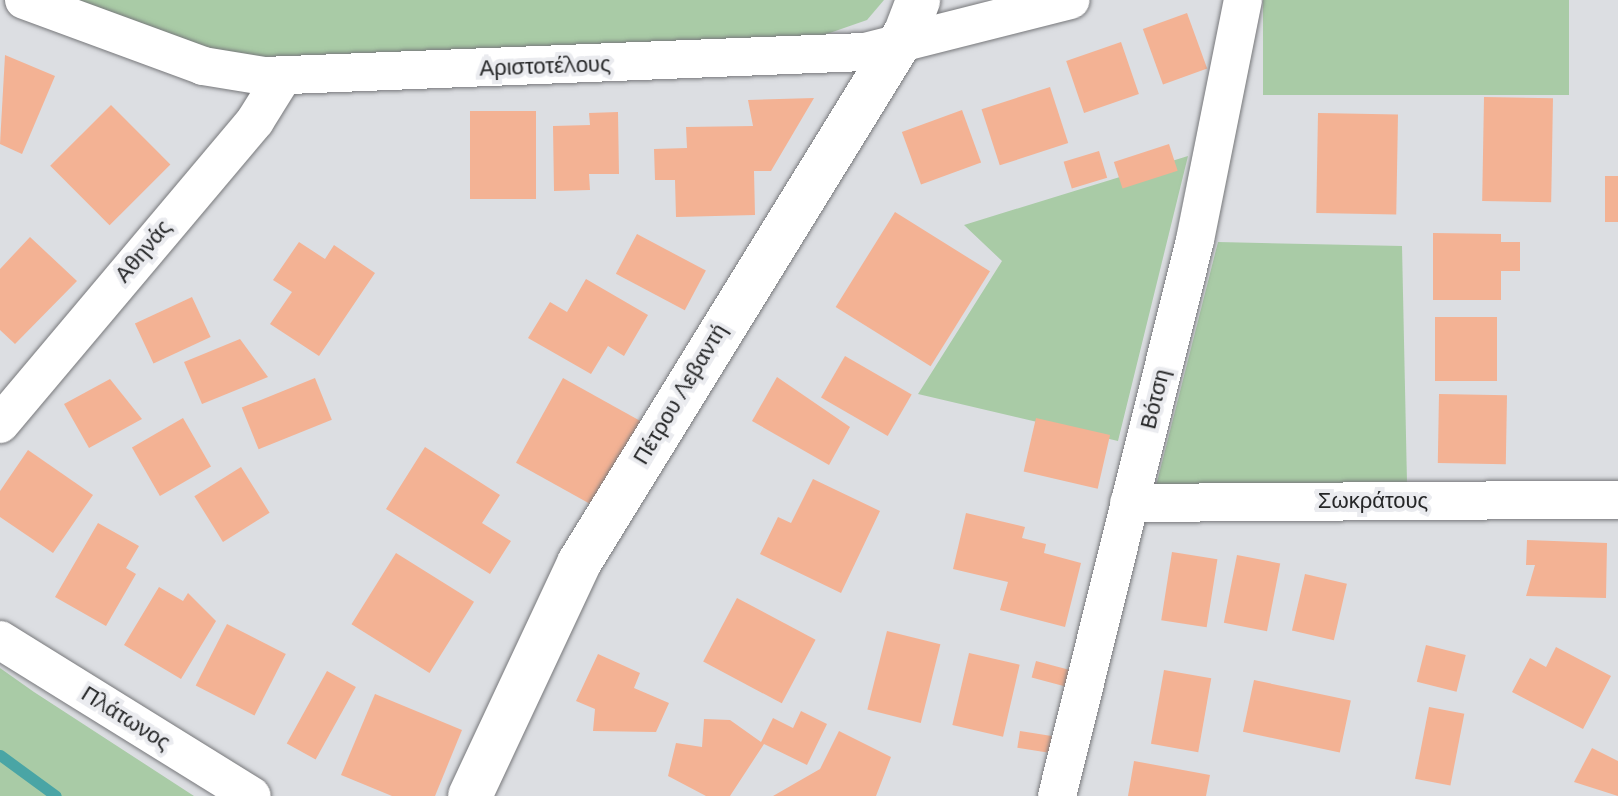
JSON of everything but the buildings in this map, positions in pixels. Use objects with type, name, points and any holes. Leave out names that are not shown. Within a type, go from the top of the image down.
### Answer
[{"type":"street","name":"Αριστοτέλους","points":[[24,0],[203,66],[283,76],[897,48],[1071,0]]},
{"type":"street","name":"Βότση","points":[[1057,796],[1221,125],[1243,0]]},
{"type":"street","name":"Πέτρου Λεβαντή","points":[[470,796],[579,563],[922,3]]},
{"type":"street","name":"Αθηνάς","points":[[0,424],[255,121],[283,76]]},
{"type":"street","name":"Σωκράτους","points":[[1129,503],[1618,500]]},
{"type":"street","name":"Πλάτωνος","points":[[0,640],[252,796]]},
{"type":"green space","points":[[68,0],[884,0],[867,20],[821,36],[264,57],[204,50]]},
{"type":"green space","points":[[1263,0],[1569,0],[1569,95],[1263,95]]},
{"type":"green space","points":[[1188,156],[1118,441],[918,394],[1002,261],[964,225]]},
{"type":"green space","points":[[1218,242],[1402,246],[1407,483],[1156,486]]},
{"type":"green space","points":[[0,668],[34,692],[194,796],[0,796]]},
{"type":"waterway","points":[[0,755],[56,796]]}]
